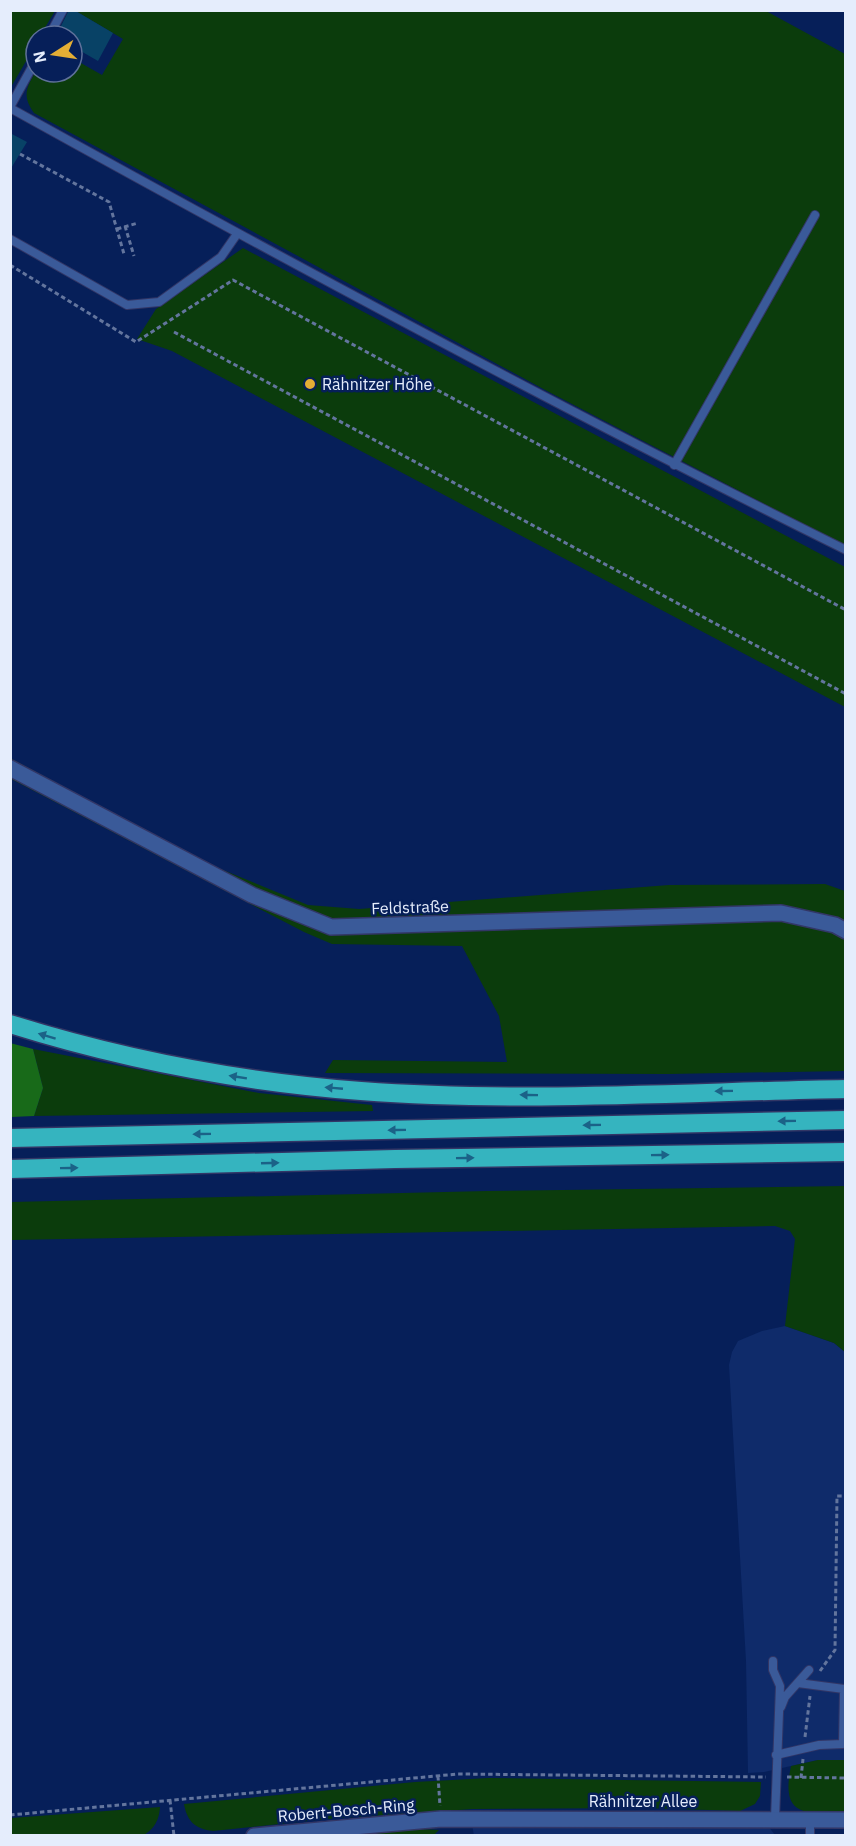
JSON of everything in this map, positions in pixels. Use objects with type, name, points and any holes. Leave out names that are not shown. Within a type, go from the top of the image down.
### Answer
[{"type":"highway","points":[[10,1024],[118,1055],[177,1067],[284,1083],[363,1091],[538,1095],[846,1089]]},
{"type":"highway","points":[[10,1138],[846,1120]]},
{"type":"highway","points":[[10,1168],[846,1152]]},
{"type":"street","name":"Feldstraße","points":[[10,768],[252,895],[332,927],[781,913],[835,925],[846,931]]},
{"type":"street","name":"Rähnitzer Allee","points":[[441,1819],[846,1820]]},
{"type":"street","name":"Robert-Bosch-Ring","points":[[254,1836],[441,1819]]},
{"type":"street","points":[[462,1819],[464,1836]]},
{"type":"lane","points":[[55,24],[63,10]]},
{"type":"lane","points":[[24,82],[10,108],[237,234],[675,465],[846,550]]},
{"type":"lane","points":[[675,465],[815,215]]},
{"type":"lane","points":[[10,239],[127,304],[159,303],[221,257],[237,234]]},
{"type":"lane","points":[[773,1661],[773,1670],[780,1686],[775,1819]]},
{"type":"lane","points":[[778,1717],[785,1698],[809,1670]]},
{"type":"lane","points":[[776,1755],[804,1748],[843,1744],[844,1689],[798,1683]]},
{"type":"lane","points":[[810,1819],[810,1836]]},
{"type":"path","points":[[20,154],[109,202],[124,254]]},
{"type":"path","points":[[117,229],[138,223]]},
{"type":"path","points":[[125,226],[134,256]]},
{"type":"path","points":[[10,265],[136,342],[233,280],[846,610]]},
{"type":"path","points":[[174,332],[846,694]]},
{"type":"path","points":[[801,1778],[812,1684],[835,1650],[837,1496],[846,1496]]},
{"type":"path","points":[[10,1815],[458,1774],[846,1778]]},
{"type":"path","points":[[438,1776],[441,1819]]},
{"type":"path","points":[[170,1800],[174,1836]]},
{"type":"shaded area","points":[[785,1326],[834,1343],[845,1352],[845,1760],[818,1760],[764,1772],[748,1773],[746,1661],[729,1365],[738,1341],[762,1331]]},
{"type":"shaded area","points":[[472,1824],[768,1826],[775,1835],[474,1836]]},
{"type":"green space","points":[[11,10],[55,11],[47,24],[24,24],[24,65],[11,87]]},
{"type":"green space","points":[[74,10],[766,11],[845,54],[845,546],[547,391],[34,113],[27,97],[29,84],[84,84],[84,65],[102,75],[123,39]]},
{"type":"green space","points":[[243,248],[845,567],[845,707],[172,351],[137,339],[156,309]]},
{"type":"green space","points":[[10,758],[206,863],[308,905],[359,909],[669,885],[825,884],[845,891],[845,1071],[668,1074],[325,1073],[333,1060],[507,1062],[499,1016],[462,946],[332,944],[304,932],[11,779]]},
{"type":"green space","points":[[10,1043],[33,1049],[43,1088],[34,1116],[11,1117]]},
{"type":"green space","points":[[33,1049],[259,1093],[372,1105],[373,1111],[34,1116],[43,1088]]},
{"type":"green space","points":[[845,1186],[845,1352],[834,1343],[785,1326],[795,1239],[790,1231],[775,1226],[11,1240],[11,1202],[487,1191]]},
{"type":"green space","points":[[818,1760],[845,1760],[845,1813],[808,1812],[793,1804],[789,1795],[791,1766]]},
{"type":"green space","points":[[489,1778],[761,1782],[760,1796],[755,1804],[740,1811],[644,1808],[473,1809],[327,1819],[213,1831],[193,1823],[187,1815],[184,1804],[415,1782]]},
{"type":"green space","points":[[160,1807],[156,1823],[144,1835],[11,1835],[11,1818]]},
{"type":"green space","points":[[419,1829],[439,1830],[435,1834],[420,1835],[329,1836]]},
{"type":"building","points":[[69,10],[74,10],[113,33],[98,61],[84,53],[84,24],[62,24]]},
{"type":"building","points":[[10,133],[27,142],[10,170]]},
{"type":"place","name":"Rähnitzer Höhe","points":[[310,384]]}]
